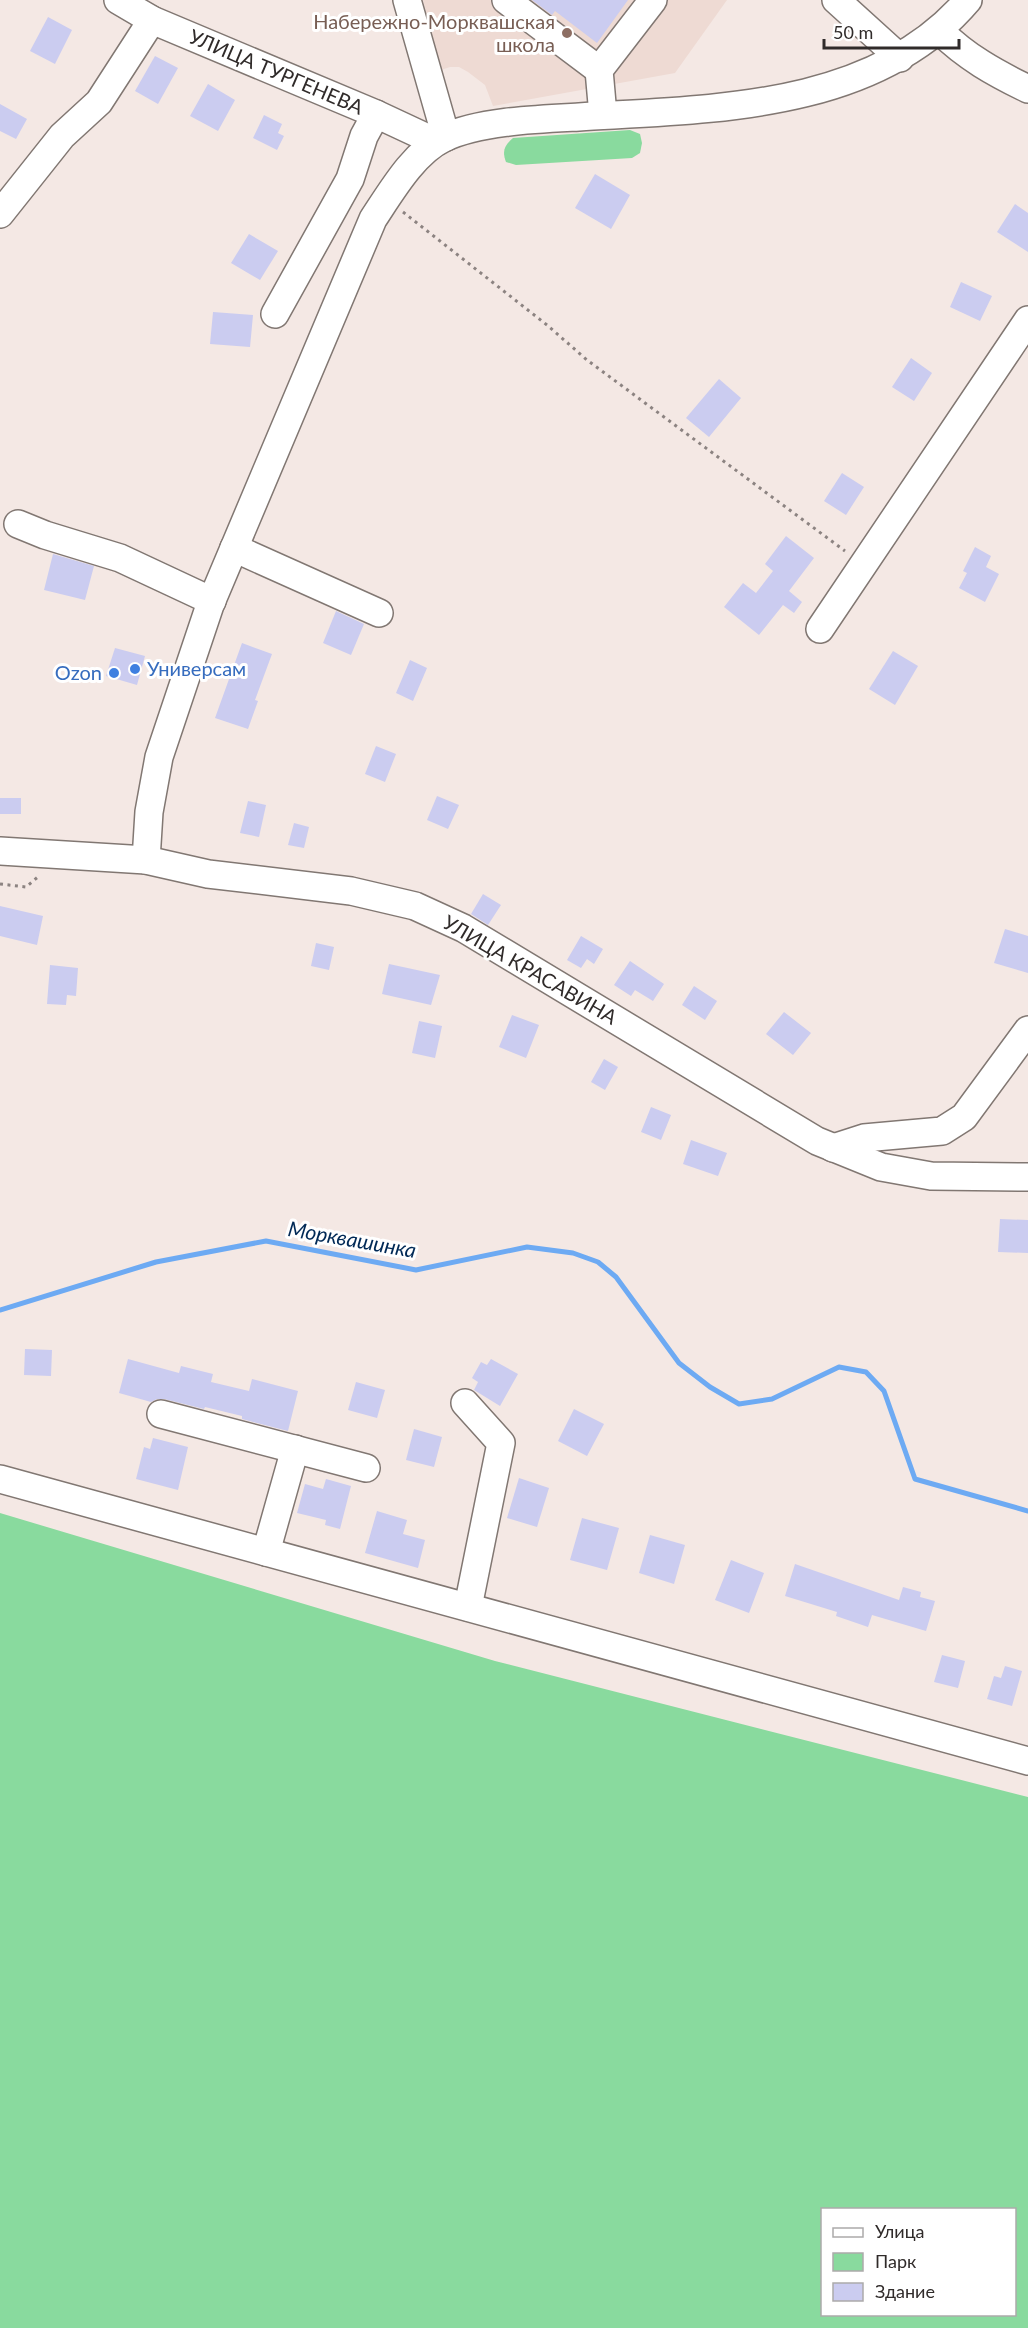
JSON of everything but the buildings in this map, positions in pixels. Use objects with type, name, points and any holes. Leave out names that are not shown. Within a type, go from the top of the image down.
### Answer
[{"type":"street","name":"УЛИЦА ТУРГЕНЕВА","points":[[118,0],[152,20],[441,140]]},
{"type":"street","points":[[407,0],[441,140]]},
{"type":"street","points":[[506,0],[598,70]]},
{"type":"street","points":[[603,115],[598,70],[653,0]]},
{"type":"street","points":[[836,0],[900,58]]},
{"type":"street","points":[[146,860],[149,812],[159,757],[212,601],[373,219],[403,173],[441,140],[474,128],[539,119],[668,113],[778,98],[827,88],[900,58],[940,31],[968,0]]},
{"type":"street","points":[[0,212],[62,136],[99,102],[152,20]]},
{"type":"street","points":[[940,31],[958,49],[976,61],[1028,89]]},
{"type":"street","points":[[275,314],[350,179],[364,135],[376,114]]},
{"type":"street","points":[[820,628],[1028,320]]},
{"type":"street","points":[[18,524],[45,535],[120,558],[212,601]]},
{"type":"street","points":[[234,548],[379,613]]},
{"type":"street","name":"УЛИЦА КРАСАВИНА","points":[[0,851],[146,860],[208,874],[351,891],[415,906],[463,928],[817,1141],[881,1167],[931,1176],[1028,1178]]},
{"type":"street","points":[[834,1148],[864,1138],[942,1131],[964,1117],[1028,1030]]},
{"type":"street","points":[[465,1403],[501,1443],[468,1607]]},
{"type":"street","points":[[160,1414],[366,1468]]},
{"type":"street","points":[[266,1552],[295,1449]]},
{"type":"street","points":[[0,1479],[1028,1761]]},
{"type":"path","points":[[387,199],[547,325],[587,360],[863,565]]},
{"type":"shaded area","name":"Набережно-Морквашская школа","points":[[423,0],[727,0],[675,73],[493,106],[485,85],[468,72],[459,67],[441,70]]},
{"type":"green space","points":[[630,130],[640,134],[642,143],[640,153],[632,158],[516,165],[506,162],[505,158],[505,149],[513,138]]},
{"type":"green space","points":[[0,1513],[495,1661],[1028,1797],[1028,2328],[0,2328]]},
{"type":"waterway","name":"Морквашинка","points":[[0,1310],[156,1262],[266,1241],[416,1270],[527,1247],[573,1253],[598,1262],[616,1277],[679,1363],[710,1387],[739,1404],[772,1399],[839,1367],[866,1372],[884,1391],[915,1479],[1028,1511]]},
{"type":"place","name":"Набережно-Морквашская школа","points":[[567,33]]},
{"type":"place","name":"Универсам","points":[[135,669]]},
{"type":"place","name":"Ozon","points":[[114,673]]}]
